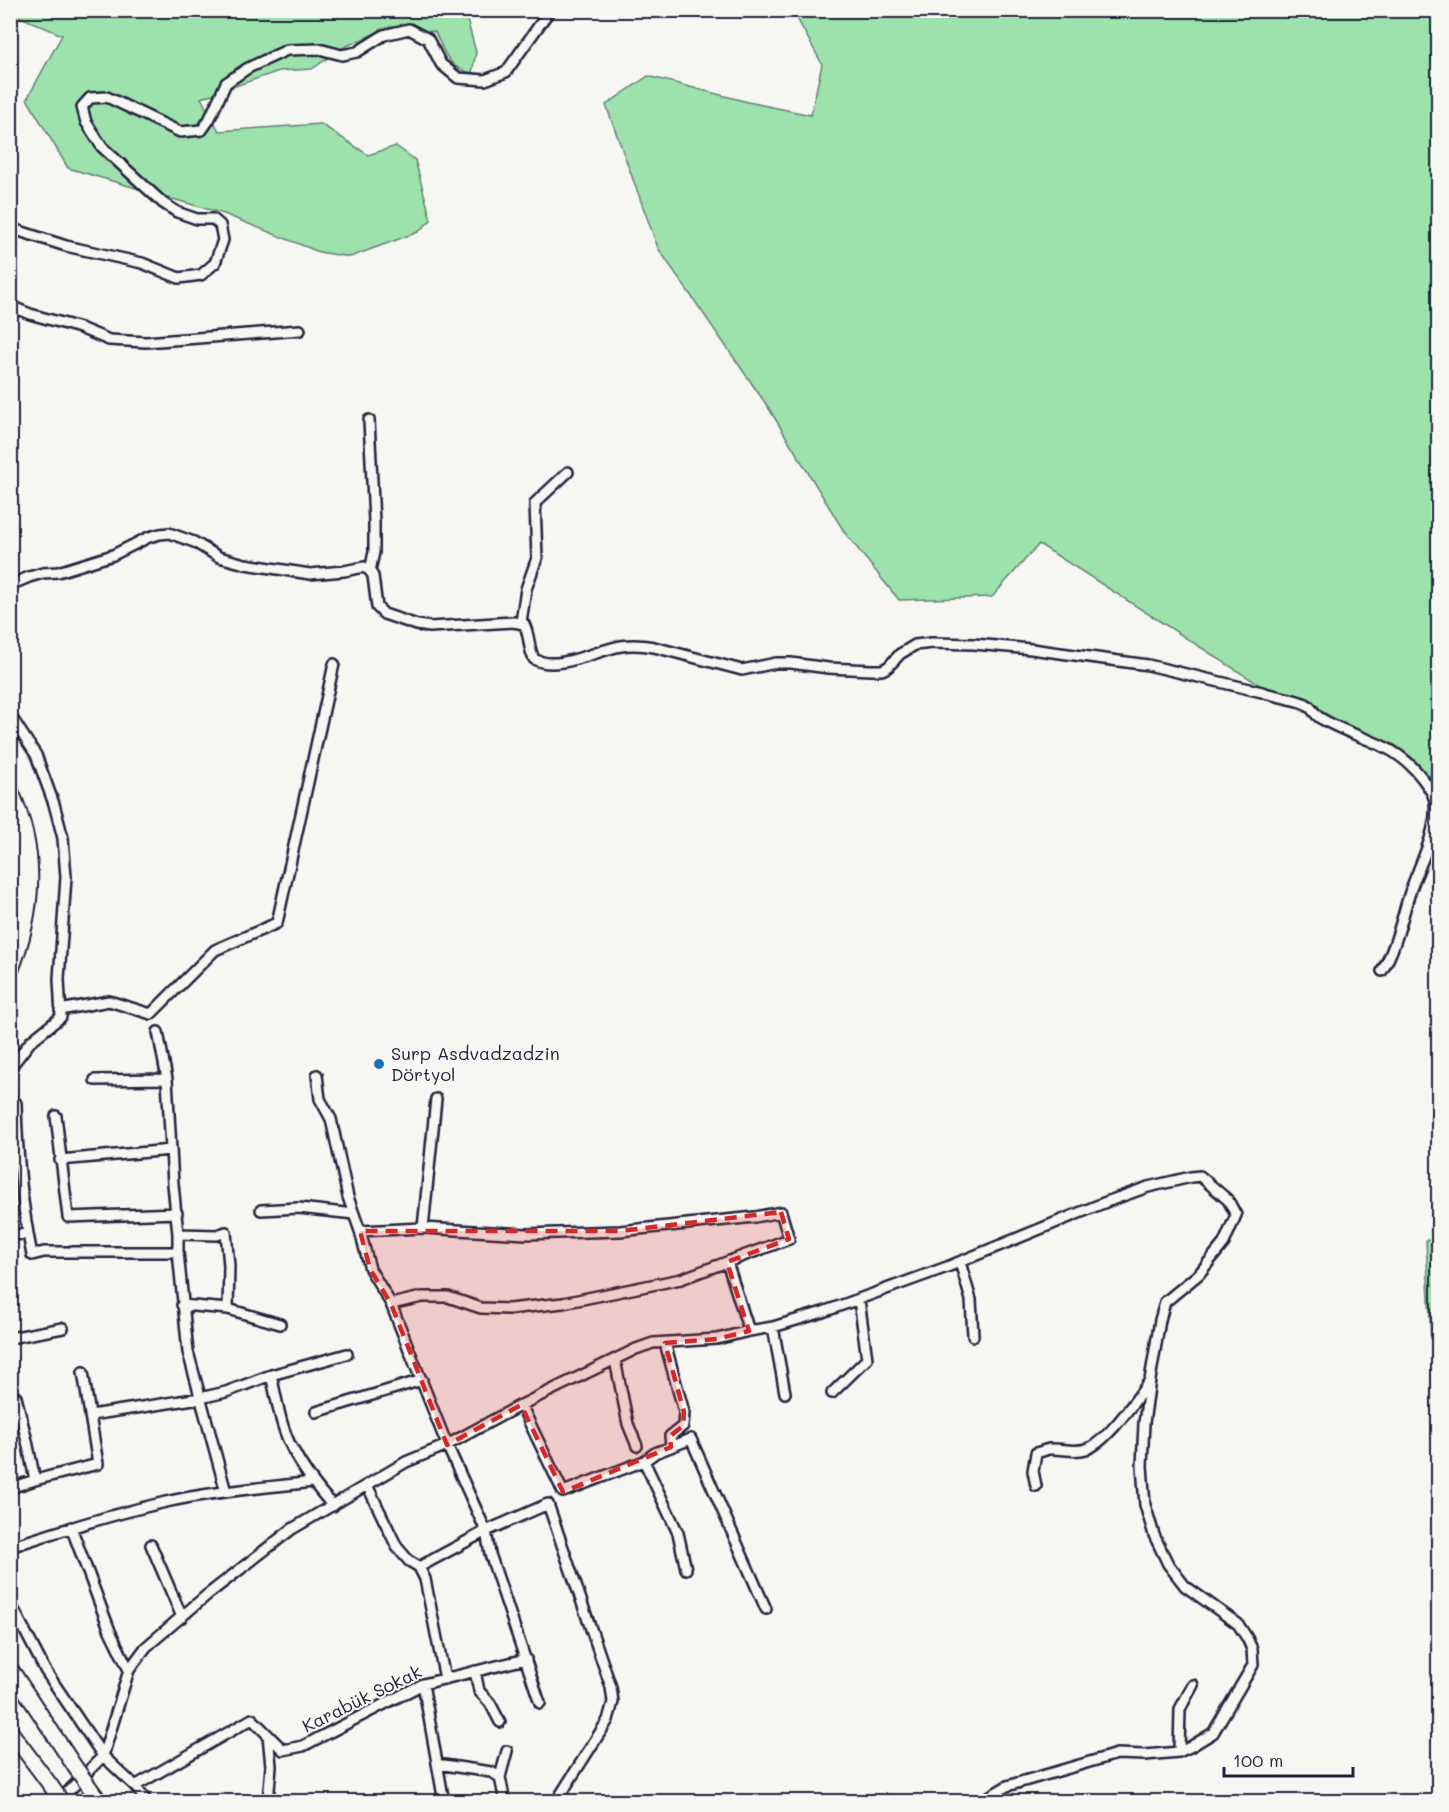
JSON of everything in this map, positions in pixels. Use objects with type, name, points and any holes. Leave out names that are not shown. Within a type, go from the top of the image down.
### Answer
[{"type":"highway","points":[[10,789],[18,805],[27,840],[31,877],[29,909],[21,946],[10,973]]},
{"type":"highway","points":[[10,827],[15,844],[18,879],[16,909],[10,933]]},
{"type":"highway","points":[[10,1668],[99,1800]]},
{"type":"highway","points":[[10,1731],[51,1786],[60,1802]]},
{"type":"street","points":[[10,228],[66,246],[142,262],[179,278],[201,275],[215,263],[223,240],[220,225],[213,219],[197,219],[177,213],[102,147],[86,122],[82,107],[90,98],[107,97],[180,132],[202,130],[226,83],[248,68],[287,50],[319,49],[342,55],[357,52],[384,34],[409,29],[428,39],[441,64],[458,78],[485,80],[506,72],[550,10]]},
{"type":"street","points":[[10,306],[80,328],[109,340],[146,342],[300,330]]},
{"type":"street","points":[[369,420],[374,542],[370,571]]},
{"type":"street","points":[[568,472],[535,503],[537,558],[526,589],[521,622],[526,628],[530,651],[534,659],[547,663],[569,660],[620,646],[640,645],[742,670],[776,663],[882,670],[900,654],[915,645],[974,644],[1031,649],[1148,665],[1252,689],[1307,705],[1320,718],[1371,740],[1410,762],[1435,800],[1433,823],[1396,940],[1382,970]]},
{"type":"street","points":[[10,585],[43,573],[58,573],[113,555],[150,537],[169,533],[194,542],[219,557],[245,564],[310,574],[364,567],[373,576],[377,608],[398,620],[430,627],[513,622],[524,624]]},
{"type":"street","points":[[60,1010],[109,1001],[151,1014],[215,950],[278,923],[334,664]]},
{"type":"street","points":[[10,715],[36,755],[54,804],[63,838],[66,877],[59,979],[61,1017],[31,1041],[10,1068]]},
{"type":"street","points":[[158,1032],[167,1079],[182,1305],[188,1352],[226,1492]]},
{"type":"street","points":[[317,1075],[320,1099],[331,1119],[348,1197],[370,1269],[391,1304],[447,1445],[486,1531],[490,1554],[540,1703]]},
{"type":"street","points":[[95,1080],[167,1079]]},
{"type":"street","points":[[10,1097],[16,1103],[16,1139],[32,1255],[44,1252],[178,1252]]},
{"type":"street","points":[[423,1228],[436,1099]]},
{"type":"street","points":[[56,1116],[68,1216],[177,1213]]},
{"type":"street","points":[[60,1160],[171,1150]]},
{"type":"street","points":[[60,1802],[103,1756],[129,1670],[146,1647],[292,1529],[405,1462],[447,1445],[521,1405],[636,1349],[653,1343],[717,1340],[773,1327],[859,1300],[1148,1187],[1200,1176],[1228,1200],[1236,1215],[1224,1243],[1199,1275],[1165,1302],[1160,1320],[1144,1423],[1142,1466],[1145,1505],[1154,1535],[1168,1564],[1185,1586],[1238,1624],[1252,1649],[1253,1665],[1213,1733],[1200,1742],[1179,1752],[1145,1755],[1117,1754],[1007,1786],[980,1802]]},
{"type":"street","points":[[261,1210],[299,1208],[354,1214]]},
{"type":"street","points":[[360,1231],[423,1228],[526,1234],[620,1231],[755,1217],[781,1212],[789,1239],[681,1279],[563,1303],[509,1309],[481,1308],[448,1297],[422,1297],[391,1304]]},
{"type":"street","points":[[178,1234],[217,1236],[226,1232],[229,1266],[228,1309]]},
{"type":"street","points":[[10,1234],[28,1235]]},
{"type":"street","points":[[727,1262],[749,1331]]},
{"type":"street","points":[[960,1262],[971,1300],[973,1336]]},
{"type":"street","points":[[832,1393],[867,1359],[859,1300]]},
{"type":"street","points":[[182,1305],[228,1309],[280,1324]]},
{"type":"street","points":[[773,1327],[785,1393]]},
{"type":"street","points":[[10,1338],[63,1328]]},
{"type":"street","points":[[665,1343],[684,1412],[683,1426],[670,1436],[671,1447]]},
{"type":"street","points":[[91,1414],[226,1392],[271,1375],[346,1354]]},
{"type":"street","points":[[615,1360],[628,1424],[637,1446]]},
{"type":"street","points":[[10,1488],[98,1464],[83,1372]]},
{"type":"street","points":[[271,1375],[291,1448],[312,1482],[333,1506]]},
{"type":"street","points":[[316,1412],[422,1380]]},
{"type":"street","points":[[1036,1486],[1033,1471],[1035,1453],[1048,1449],[1069,1452],[1085,1450],[1097,1445],[1119,1422],[1150,1380]]},
{"type":"street","points":[[10,1398],[16,1398],[35,1480]]},
{"type":"street","points":[[521,1405],[563,1492],[644,1461],[655,1453],[691,1439],[766,1609]]},
{"type":"street","points":[[644,1461],[678,1533],[686,1569]]},
{"type":"street","points":[[10,1547],[70,1527],[168,1502],[226,1492],[312,1482]]},
{"type":"street","points":[[367,1485],[397,1547],[409,1561],[418,1567],[425,1580],[445,1679]]},
{"type":"street","points":[[418,1567],[486,1531],[549,1504],[611,1687],[613,1702],[608,1720],[555,1802]]},
{"type":"street","points":[[70,1527],[110,1631],[129,1670]]},
{"type":"street","points":[[151,1545],[182,1617]]},
{"type":"street","points":[[10,1602],[45,1670],[103,1756],[135,1786],[147,1802]]},
{"type":"street","name":"Karabük Sokak","points":[[135,1786],[252,1719],[283,1750],[303,1746],[423,1684],[526,1659]]},
{"type":"street","points":[[475,1671],[479,1691],[490,1703],[500,1722]]},
{"type":"street","points":[[423,1684],[444,1802]]},
{"type":"street","points":[[1179,1752],[1180,1709],[1193,1685]]},
{"type":"street","points":[[268,1735],[271,1766],[268,1802]]},
{"type":"street","points":[[505,1802],[500,1777],[507,1751]]},
{"type":"street","points":[[437,1764],[491,1772],[500,1777]]},
{"type":"highlighted area","points":[[781,1212],[789,1239],[727,1262],[749,1331],[717,1339],[665,1343],[684,1412],[683,1426],[670,1436],[671,1447],[563,1492],[521,1405],[447,1445],[391,1304],[370,1269],[360,1231],[620,1231]]},
{"type":"green space","points":[[10,11],[463,11],[476,52],[472,73],[457,68],[452,63],[435,32],[392,26],[344,47],[312,69],[279,71],[201,98],[219,131],[321,124],[368,155],[396,146],[415,160],[431,220],[418,232],[350,257],[319,252],[224,214],[68,168],[27,99],[62,35]]},
{"type":"green space","points":[[791,11],[1438,11],[1438,778],[1291,705],[1039,544],[992,597],[899,600],[845,533],[768,407],[658,248],[606,105],[648,76],[748,102],[811,115],[822,64]]},
{"type":"green space","points":[[1438,1237],[1438,1477],[1426,1240]]},
{"type":"place","name":"Surp Asdvadzadzin Dörtyol","points":[[379,1064]]}]
